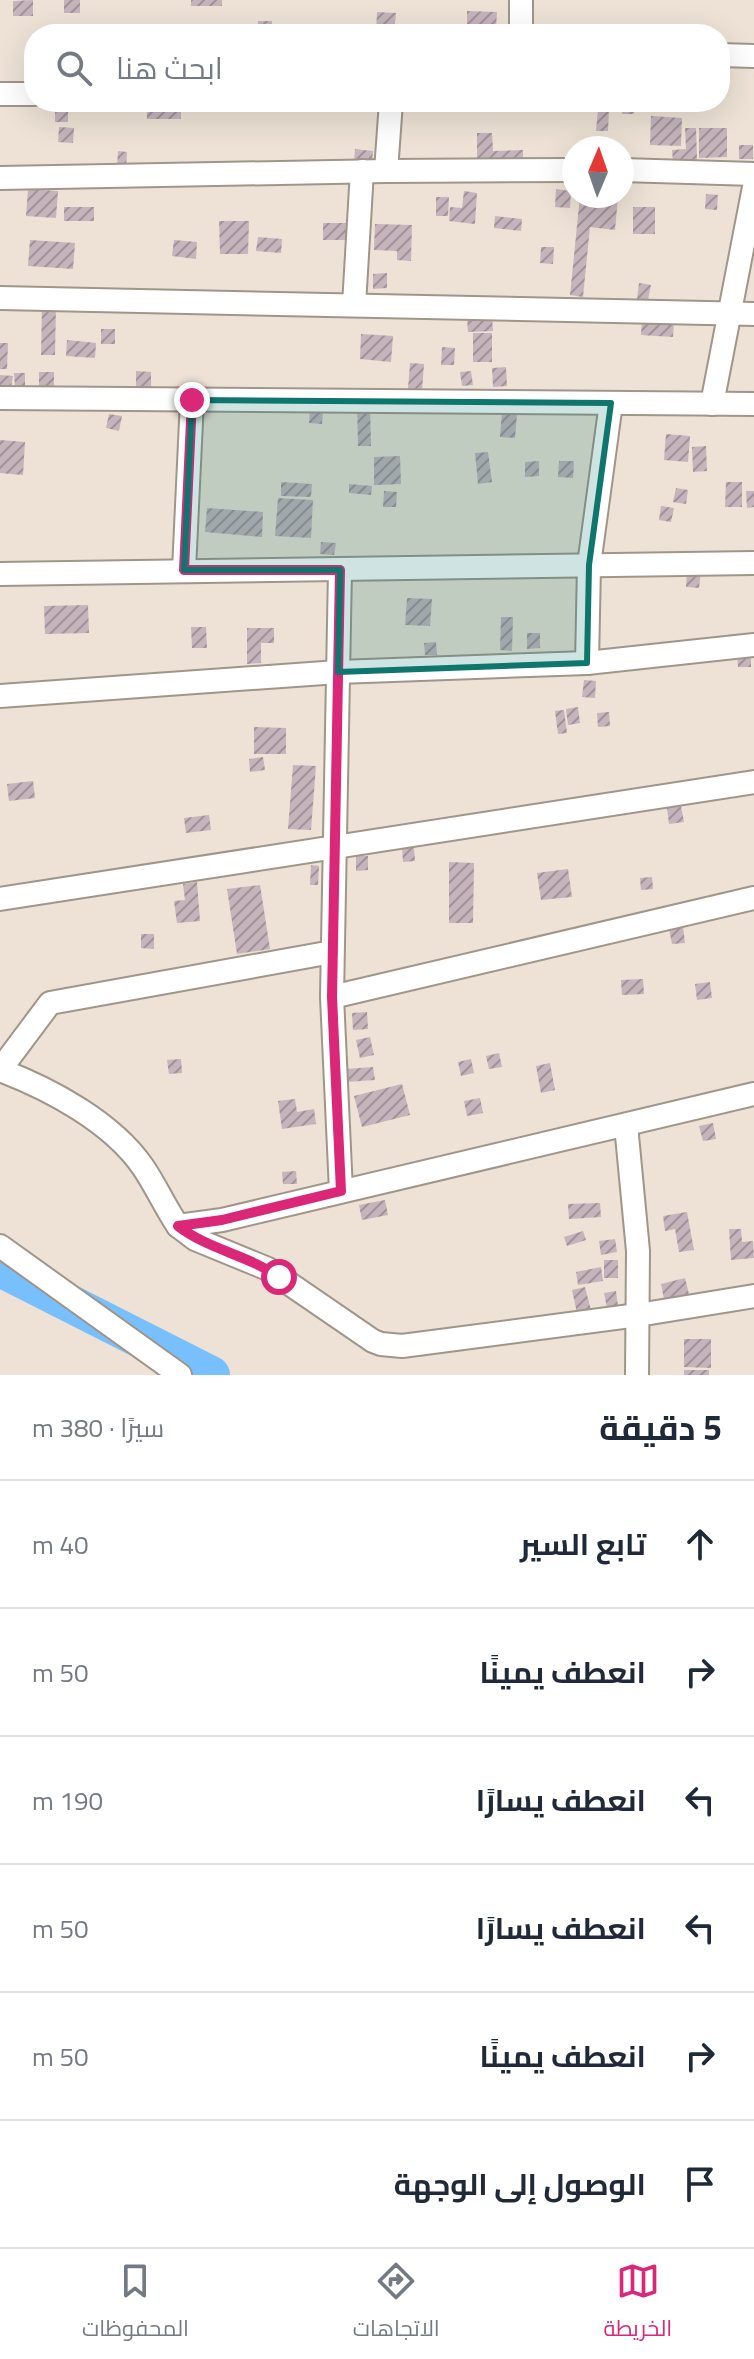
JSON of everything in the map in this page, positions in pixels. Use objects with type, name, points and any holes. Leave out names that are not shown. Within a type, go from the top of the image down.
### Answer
[{"type":"street","points":[[521,0],[521,24]]},
{"type":"street","points":[[730,55],[754,56]]},
{"type":"street","points":[[0,94],[24,94]]},
{"type":"street","points":[[386,171],[390,112]]},
{"type":"street","points":[[0,178],[562,170]]},
{"type":"street","points":[[634,170],[754,174]]},
{"type":"street","points":[[354,305],[362,171]]},
{"type":"street","points":[[712,404],[754,187]]},
{"type":"street","points":[[0,298],[754,314]]},
{"type":"street","points":[[0,398],[754,404]]},
{"type":"street","points":[[184,570],[192,400]]},
{"type":"street","points":[[587,663],[589,565],[611,403]]},
{"type":"street","points":[[0,574],[754,563]]},
{"type":"street","points":[[340,570],[332,997],[341,1191]]},
{"type":"street","points":[[0,696],[338,672],[587,663],[754,645]]},
{"type":"street","points":[[0,899],[754,782]]},
{"type":"street","points":[[332,997],[754,898]]},
{"type":"street","points":[[332,952],[50,1003],[0,1070],[37,1084],[106,1129],[144,1168],[178,1226],[195,1239],[268,1269],[381,1344],[402,1346],[638,1315],[754,1296]]},
{"type":"street","points":[[178,1226],[222,1220],[754,1094]]},
{"type":"street","points":[[626,1125],[638,1251],[637,1375]]},
{"type":"street","points":[[0,1246],[180,1375]]},
{"type":"highlighted area","points":[[192,400],[611,403],[589,565],[587,663],[338,672],[340,570],[184,570]]},
{"type":"building","points":[[33,0],[33,16],[13,16],[13,1]]},
{"type":"building","points":[[64,0],[80,0],[80,13],[64,13]]},
{"type":"building","points":[[191,0],[222,0],[222,6],[191,6]]},
{"type":"building","points":[[467,11],[497,12],[496,24],[467,24]]},
{"type":"building","points":[[377,12],[396,13],[395,24],[376,24]]},
{"type":"building","points":[[258,21],[272,21],[272,24],[258,24]]},
{"type":"building","points":[[55,112],[68,112],[68,122],[55,122]]},
{"type":"building","points":[[147,112],[181,112],[181,119],[147,119]]},
{"type":"building","points":[[598,112],[609,112],[608,131],[596,131]]},
{"type":"building","points":[[651,116],[682,118],[681,146],[650,145]]},
{"type":"building","points":[[59,127],[74,128],[73,143],[58,142]]},
{"type":"building","points":[[685,128],[696,128],[697,160],[673,161],[672,150],[686,149]]},
{"type":"building","points":[[699,128],[727,128],[727,157],[699,158]]},
{"type":"building","points":[[477,133],[492,133],[493,151],[523,150],[523,161],[477,162]]},
{"type":"building","points":[[739,145],[753,145],[753,159],[739,159]]},
{"type":"building","points":[[355,149],[373,151],[372,163],[354,162]]},
{"type":"building","points":[[118,151],[127,152],[126,168],[117,167]]},
{"type":"building","points":[[28,189],[58,191],[56,218],[26,216]]},
{"type":"building","points":[[556,189],[562,190],[562,207],[555,207]]},
{"type":"building","points":[[464,191],[477,193],[475,224],[449,221],[450,207],[462,208]]},
{"type":"building","points":[[706,194],[718,195],[717,210],[705,209]]},
{"type":"building","points":[[436,197],[449,197],[448,216],[436,216]]},
{"type":"building","points":[[64,207],[94,207],[94,221],[64,221]]},
{"type":"building","points":[[655,207],[655,234],[633,234],[633,208]]},
{"type":"building","points":[[579,208],[617,208],[615,230],[590,227],[583,297],[570,295]]},
{"type":"building","points":[[495,216],[522,219],[521,231],[494,228]]},
{"type":"building","points":[[219,221],[249,221],[248,254],[220,254]]},
{"type":"building","points":[[323,223],[348,223],[348,240],[323,240]]},
{"type":"building","points":[[375,224],[412,225],[411,261],[397,260],[397,251],[374,250]]},
{"type":"building","points":[[258,237],[282,239],[281,253],[256,251]]},
{"type":"building","points":[[30,240],[75,243],[73,269],[28,266]]},
{"type":"building","points":[[174,240],[197,242],[196,259],[172,256]]},
{"type":"building","points":[[541,247],[554,247],[553,264],[540,263]]},
{"type":"building","points":[[387,273],[387,288],[373,289],[373,274]]},
{"type":"building","points":[[639,283],[651,285],[648,300],[637,299]]},
{"type":"building","points":[[42,305],[56,305],[55,355],[41,355]]},
{"type":"building","points":[[492,317],[493,331],[468,332],[467,318]]},
{"type":"building","points":[[642,319],[674,321],[673,337],[641,335]]},
{"type":"building","points":[[101,329],[115,329],[115,344],[101,344]]},
{"type":"building","points":[[473,333],[492,333],[492,362],[473,362]]},
{"type":"building","points":[[361,334],[393,336],[391,362],[360,359]]},
{"type":"building","points":[[67,340],[96,343],[95,358],[66,356]]},
{"type":"building","points":[[0,343],[8,343],[7,369],[0,369]]},
{"type":"building","points":[[442,347],[455,348],[454,365],[441,365]]},
{"type":"building","points":[[410,363],[424,364],[422,390],[408,389]]},
{"type":"building","points":[[506,367],[507,386],[493,387],[492,368]]},
{"type":"building","points":[[136,371],[151,372],[151,387],[136,387]]},
{"type":"building","points":[[471,371],[473,385],[462,386],[460,372]]},
{"type":"building","points":[[39,372],[54,372],[54,389],[39,389]]},
{"type":"building","points":[[14,373],[25,373],[25,387],[15,387]]},
{"type":"building","points":[[0,375],[13,376],[11,388],[0,387]]},
{"type":"building","points":[[357,402],[370,402],[371,446],[358,446]]},
{"type":"building","points":[[310,409],[323,410],[322,424],[309,423]]},
{"type":"building","points":[[502,412],[517,413],[515,438],[500,437]]},
{"type":"building","points":[[109,414],[122,416],[119,431],[106,428]]},
{"type":"building","points":[[666,434],[690,436],[688,462],[664,460]]},
{"type":"building","points":[[0,440],[25,442],[23,475],[0,473]]},
{"type":"building","points":[[706,446],[707,471],[693,472],[692,447]]},
{"type":"building","points":[[488,452],[492,482],[478,484],[475,453]]},
{"type":"building","points":[[400,456],[401,484],[374,485],[374,457]]},
{"type":"building","points":[[539,461],[539,476],[525,477],[525,462]]},
{"type":"building","points":[[559,461],[574,461],[573,478],[558,477]]},
{"type":"building","points":[[281,482],[312,484],[311,497],[281,496]]},
{"type":"building","points":[[726,482],[742,482],[742,507],[725,507]]},
{"type":"building","points":[[349,484],[372,486],[371,495],[349,493]]},
{"type":"building","points":[[676,488],[688,490],[686,504],[673,502]]},
{"type":"building","points":[[384,491],[397,492],[396,507],[383,507]]},
{"type":"building","points":[[746,491],[754,491],[754,507],[747,508]]},
{"type":"building","points":[[278,498],[313,500],[311,538],[275,536]]},
{"type":"building","points":[[661,506],[674,508],[671,522],[659,520]]},
{"type":"building","points":[[207,508],[263,512],[262,537],[205,532]]},
{"type":"building","points":[[321,542],[336,543],[334,555],[320,554]]},
{"type":"building","points":[[687,570],[701,571],[699,588],[686,587]]},
{"type":"building","points":[[407,598],[432,599],[430,626],[405,625]]},
{"type":"building","points":[[88,605],[89,633],[45,634],[44,606]]},
{"type":"building","points":[[501,617],[513,617],[512,651],[500,650]]},
{"type":"building","points":[[191,627],[206,627],[207,648],[192,648]]},
{"type":"building","points":[[247,628],[274,628],[274,643],[261,643],[261,663],[247,664]]},
{"type":"building","points":[[527,633],[540,633],[540,648],[527,649]]},
{"type":"building","points":[[436,642],[437,655],[425,655],[424,643]]},
{"type":"building","points":[[751,653],[751,667],[738,667],[737,654]]},
{"type":"building","points":[[584,680],[596,681],[595,698],[582,697]]},
{"type":"building","points":[[578,707],[580,723],[568,725],[566,709]]},
{"type":"building","points":[[564,710],[567,733],[558,734],[555,711]]},
{"type":"building","points":[[609,712],[610,726],[598,727],[597,713]]},
{"type":"building","points":[[254,727],[286,728],[286,754],[254,754]]},
{"type":"building","points":[[263,757],[265,770],[250,772],[249,759]]},
{"type":"building","points":[[293,765],[316,766],[311,830],[288,829]]},
{"type":"building","points":[[33,781],[35,798],[9,801],[7,784]]},
{"type":"building","points":[[681,806],[684,822],[669,824],[667,808]]},
{"type":"building","points":[[209,815],[211,830],[186,833],[184,818]]},
{"type":"building","points":[[402,848],[414,848],[415,861],[403,862]]},
{"type":"building","points":[[356,856],[368,856],[368,870],[356,871]]},
{"type":"building","points":[[449,862],[474,863],[473,923],[449,923]]},
{"type":"building","points":[[311,865],[319,866],[318,885],[310,885]]},
{"type":"building","points":[[568,869],[572,897],[541,900],[537,873]]},
{"type":"building","points":[[652,877],[653,889],[641,890],[640,878]]},
{"type":"building","points":[[197,882],[200,921],[177,923],[174,901],[185,900],[183,884]]},
{"type":"building","points":[[260,885],[270,949],[237,954],[227,889]]},
{"type":"building","points":[[683,927],[685,943],[672,944],[669,929]]},
{"type":"building","points":[[141,934],[154,934],[154,949],[141,948]]},
{"type":"building","points":[[643,979],[644,994],[622,995],[621,980]]},
{"type":"building","points":[[710,982],[712,998],[697,1000],[695,984]]},
{"type":"building","points":[[367,1012],[368,1029],[353,1030],[352,1013]]},
{"type":"building","points":[[370,1037],[374,1055],[360,1058],[356,1040]]},
{"type":"building","points":[[499,1053],[502,1067],[489,1069],[486,1056]]},
{"type":"building","points":[[181,1059],[182,1073],[169,1074],[167,1060]]},
{"type":"building","points":[[471,1059],[474,1073],[461,1076],[458,1062]]},
{"type":"building","points":[[550,1063],[555,1090],[541,1093],[536,1066]]},
{"type":"building","points":[[373,1067],[375,1080],[346,1082],[345,1069]]},
{"type":"building","points":[[402,1084],[410,1115],[362,1127],[354,1096]]},
{"type":"building","points":[[480,1098],[483,1113],[467,1116],[464,1101]]},
{"type":"building","points":[[295,1099],[297,1112],[314,1109],[316,1124],[282,1129],[278,1101]]},
{"type":"building","points":[[713,1123],[716,1139],[703,1141],[699,1126]]},
{"type":"building","points":[[296,1171],[297,1184],[283,1184],[282,1172]]},
{"type":"building","points":[[385,1200],[388,1215],[362,1220],[359,1205]]},
{"type":"building","points":[[600,1203],[601,1217],[569,1219],[568,1204]]},
{"type":"building","points":[[687,1212],[694,1250],[679,1252],[675,1229],[665,1231],[663,1216]]},
{"type":"building","points":[[729,1229],[741,1229],[742,1242],[753,1241],[754,1258],[731,1260]]},
{"type":"building","points":[[583,1231],[586,1240],[567,1246],[564,1237]]},
{"type":"building","points":[[615,1239],[617,1252],[601,1255],[599,1241]]},
{"type":"building","points":[[604,1260],[618,1260],[618,1278],[604,1278]]},
{"type":"building","points":[[601,1267],[603,1281],[578,1285],[576,1272]]},
{"type":"building","points":[[685,1278],[689,1294],[664,1299],[661,1284]]},
{"type":"building","points":[[585,1287],[591,1310],[577,1313],[572,1290]]},
{"type":"building","points":[[616,1291],[618,1306],[607,1308],[604,1293]]},
{"type":"building","points":[[684,1339],[711,1339],[711,1368],[684,1367]]},
{"type":"building","points":[[684,1370],[709,1370],[709,1375],[684,1375]]},
{"type":"waterway","points":[[0,1268],[211,1375]]},
{"type":"route","points":[[192,400],[184,570],[340,570],[332,997],[341,1191],[222,1220],[178,1226],[195,1239],[268,1269],[279,1277]]}]
